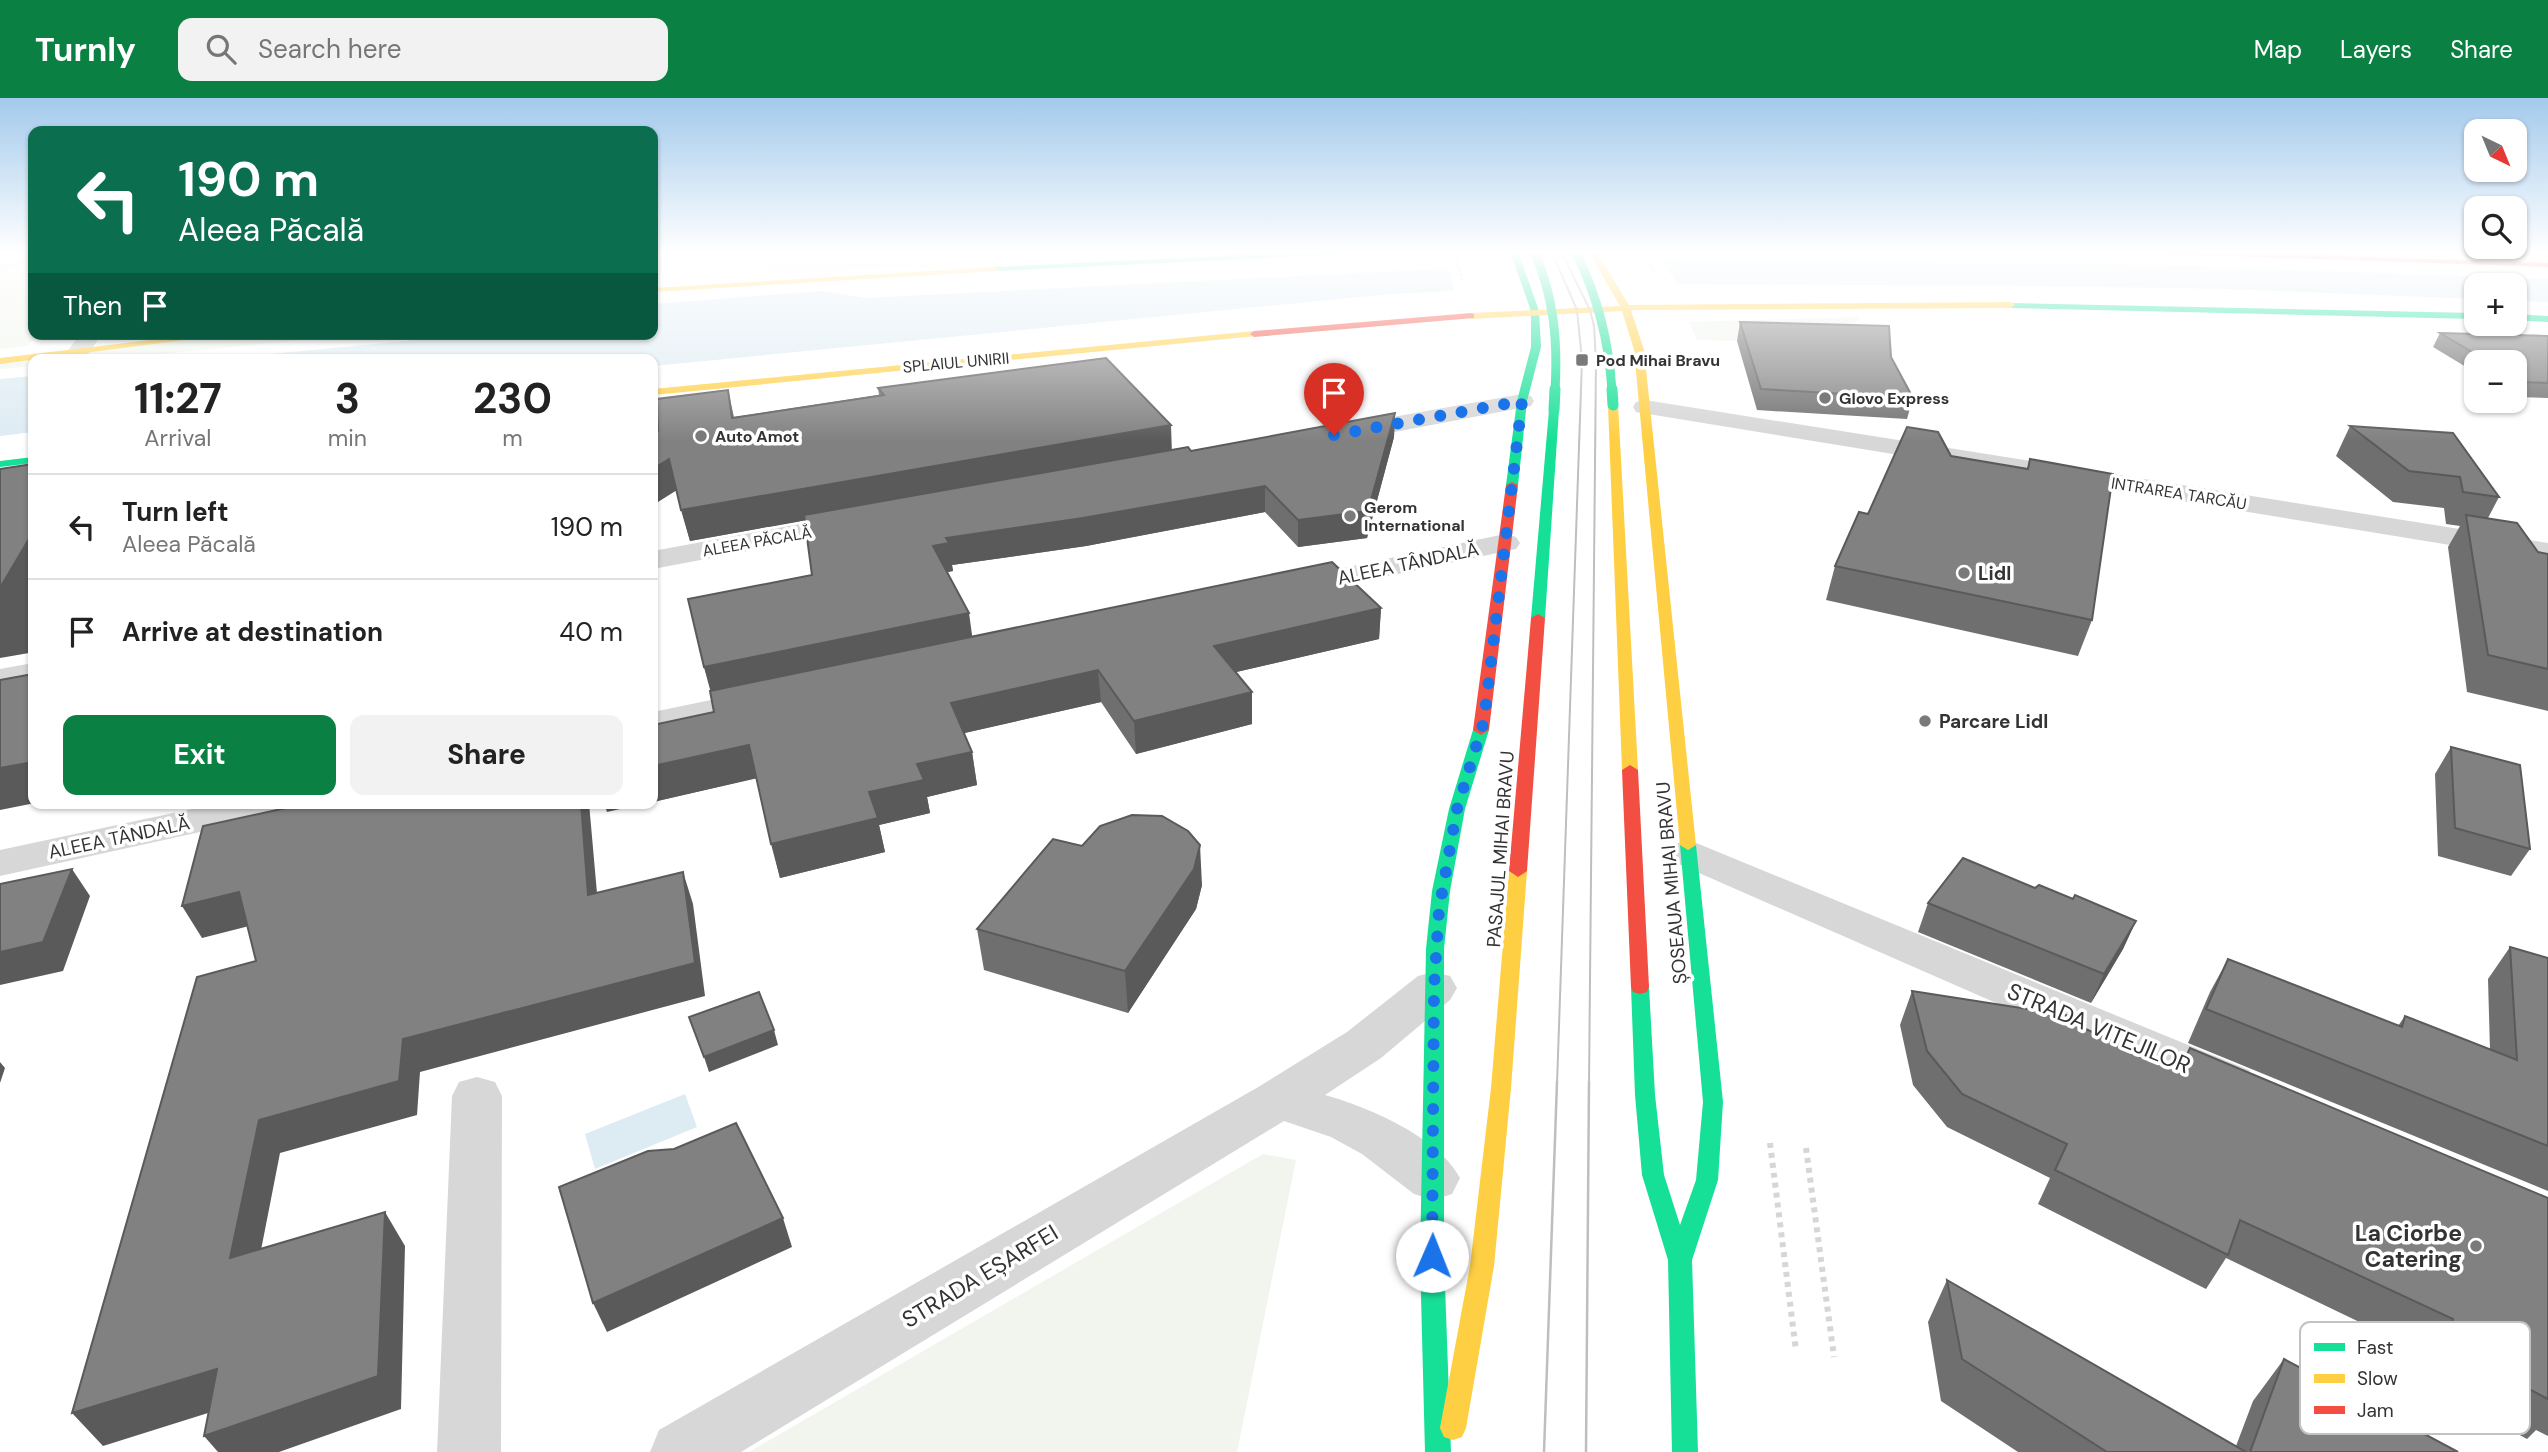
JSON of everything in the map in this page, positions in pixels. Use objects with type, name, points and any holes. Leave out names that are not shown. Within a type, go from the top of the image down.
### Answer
[{"type":"main road","name":"SPLAIUL UNIRII","points":[[658,392],[1439,314]]},
{"type":"main road","points":[[1438,1452],[1432,1256],[1434,988],[1441,891],[1457,809],[1484,721],[1522,401],[1536,347],[1534,314]]},
{"type":"main road","name":"PASAJUL MIHAI BRAVU","points":[[1449,1452],[1482,1266],[1515,934],[1560,325],[1558,314]]},
{"type":"main road","points":[[1603,314],[1609,334],[1645,1095],[1653,1175],[1680,1260]]},
{"type":"main road","name":"ȘOSEAUA MIHAI BRAVU","points":[[1627,314],[1639,350],[1713,1102],[1707,1180],[1680,1260],[1685,1452]]},
{"type":"main road","name":"SPLAIUL UNIRII","points":[[2405,314],[2464,316]]},
{"type":"main road","points":[[2527,318],[2548,319]]},
{"type":"main road","points":[[33,354],[85,343],[132,340]]},
{"type":"main road","points":[[0,361],[28,355]]},
{"type":"main road","points":[[0,464],[28,461]]},
{"type":"street","points":[[1320,438],[1522,401]]},
{"type":"street","name":"INTRAREA TARCĂU","points":[[1645,407],[2548,552]]},
{"type":"street","name":"ALEEA PĂCALĂ","points":[[658,558],[884,517]]},
{"type":"street","name":"ALEEA TÂNDALĂ","points":[[1260,594],[1505,543]]},
{"type":"street","points":[[0,679],[28,674]]},
{"type":"street","points":[[658,722],[788,695]]},
{"type":"street","name":"ALEEA TÂNDALĂ","points":[[0,863],[250,809]]},
{"type":"street","name":"STRADA VITEJILOR","points":[[1689,853],[2266,1099]]},
{"type":"street","name":"STRADA EȘARFEI","points":[[682,1452],[1278,1100],[1364,1045],[1434,988]]},
{"type":"street","points":[[469,1452],[477,1096]]},
{"type":"street","points":[[1278,1100],[1349,1122],[1380,1139],[1433,1178]]},
{"type":"path","points":[[1770,1143],[1796,1351]]},
{"type":"path","points":[[1807,1148],[1834,1357]]},
{"type":"shaded area","points":[[0,314],[28,314],[28,340],[33,340],[27,346],[0,349]]},
{"type":"shaded area","points":[[658,314],[1184,314],[658,366],[658,354],[270,354],[416,340],[658,340]]},
{"type":"shaded area","points":[[1860,317],[1840,344],[1697,340],[1689,322]]},
{"type":"shaded area","points":[[176,340],[302,340],[160,354],[59,354]]},
{"type":"shaded area","points":[[28,358],[28,366],[0,369],[0,361]]},
{"type":"shaded area","points":[[28,376],[28,433],[0,436],[0,379]]},
{"type":"shaded area","points":[[685,1094],[697,1127],[595,1169],[585,1134]]},
{"type":"shaded area","points":[[1263,1154],[1296,1160],[1237,1452],[749,1452]]},
{"type":"building","points":[[1740,322],[1889,326],[1891,357],[1913,398],[1761,389]]},
{"type":"building","points":[[2440,333],[2464,334],[2464,336],[2548,336],[2548,383],[2527,382],[2527,350],[2469,350]]},
{"type":"building","points":[[1106,358],[1171,425],[681,510],[669,459],[658,466],[658,399],[728,390],[732,418],[884,395],[878,388]]},
{"type":"building","points":[[1395,413],[1368,511],[1298,520],[1265,486],[1083,518],[946,538],[949,543],[933,546],[969,613],[704,667],[688,599],[812,575],[804,515],[1188,447],[1191,451]]},
{"type":"building","points":[[2350,426],[2453,433],[2499,497],[2463,492],[2460,477],[2409,471]]},
{"type":"building","name":"Lidl","points":[[1907,427],[1938,432],[1951,456],[2028,469],[2030,459],[2113,474],[2092,620],[1835,566],[1859,512],[1868,514]]},
{"type":"building","points":[[28,465],[28,540],[0,588],[0,469]]},
{"type":"building","points":[[2466,515],[2517,523],[2538,552],[2548,554],[2548,669],[2488,655]]},
{"type":"building","points":[[1332,562],[1381,608],[1214,646],[1252,692],[1134,721],[1098,670],[951,703],[972,752],[917,764],[924,780],[869,792],[878,818],[771,844],[749,745],[658,765],[658,724],[714,712],[710,691]]},
{"type":"building","points":[[28,675],[28,763],[0,768],[0,680]]},
{"type":"building","points":[[2451,747],[2520,765],[2530,849],[2455,828]]},
{"type":"building","points":[[281,809],[581,809],[588,895],[683,872],[695,963],[403,1039],[399,1081],[259,1120],[230,1258],[385,1212],[378,1376],[204,1436],[217,1369],[72,1413],[197,977],[256,961],[239,892],[182,906],[203,826]]},
{"type":"building","points":[[1132,815],[1162,816],[1188,831],[1200,845],[1194,869],[1125,971],[977,929],[1053,839],[1082,846],[1100,826]]},
{"type":"building","points":[[1963,858],[2035,888],[2039,885],[2073,899],[2075,895],[2136,921],[2104,974],[1928,903]]},
{"type":"building","points":[[72,869],[43,942],[0,952],[0,884]]},
{"type":"building","points":[[2510,947],[2548,958],[2548,1146],[2206,1009],[2228,959],[2402,1027],[2405,1016],[2517,1060]]},
{"type":"building","points":[[1912,991],[2078,1017],[2074,1024],[2180,1070],[2190,1048],[2548,1198],[2548,1399],[2530,1390],[2530,1322],[2452,1322],[2453,1319],[2240,1220],[2228,1255],[2055,1170],[2067,1144],[1962,1094],[1927,1051]]},
{"type":"building","points":[[759,992],[774,1030],[704,1057],[689,1017]]},
{"type":"building","points":[[736,1123],[783,1218],[593,1303],[559,1187],[648,1151],[674,1149]]},
{"type":"building","points":[[1947,1280],[2246,1452],[2107,1452],[1962,1359]]},
{"type":"building","points":[[2284,1359],[2300,1368],[2300,1434],[2424,1434],[2458,1452],[2250,1452]]},
{"type":"tram line","points":[[1557,1084],[1582,360],[1577,314]]},
{"type":"tram line","points":[[1589,1084],[1596,361],[1591,314]]},
{"type":"tram line","points":[[1544,1452],[1557,1082]]},
{"type":"tram line","points":[[1586,1452],[1589,1082]]},
{"type":"traffic: fast","points":[[1512,485],[1522,401],[1536,347],[1535,314]]},
{"type":"traffic: fast","points":[[1554,314],[1557,348],[1554,410]]},
{"type":"traffic: fast","points":[[1601,314],[1610,363],[1613,405]]},
{"type":"traffic: fast","points":[[2399,314],[2464,316]]},
{"type":"traffic: fast","points":[[2527,318],[2548,319]]},
{"type":"traffic: fast","points":[[1538,618],[1554,410]]},
{"type":"traffic: fast","points":[[0,464],[28,461]]},
{"type":"traffic: fast","points":[[1438,1452],[1432,1257],[1435,949],[1441,891],[1457,809],[1481,730]]},
{"type":"traffic: fast","points":[[1685,1452],[1680,1260],[1707,1180],[1713,1102],[1688,845]]},
{"type":"traffic: fast","points":[[1640,987],[1645,1095],[1653,1175],[1680,1260]]},
{"type":"traffic: slow","points":[[1471,316],[1501,314]]},
{"type":"traffic: slow","points":[[1628,314],[1639,350],[1688,845]]},
{"type":"traffic: slow","points":[[658,392],[1254,334]]},
{"type":"traffic: slow","points":[[59,354],[176,340]]},
{"type":"traffic: slow","points":[[0,361],[28,358]]},
{"type":"traffic: slow","points":[[1613,405],[1630,770]]},
{"type":"traffic: slow","points":[[1453,1428],[1482,1266],[1501,1088],[1518,871]]},
{"type":"traffic: jam","points":[[1254,334],[1471,316]]},
{"type":"traffic: jam","points":[[1481,730],[1512,485]]},
{"type":"traffic: jam","points":[[1518,871],[1538,618]]},
{"type":"traffic: jam","points":[[1630,770],[1640,987]]},
{"type":"place","name":"Pod Mihai Bravu","points":[[1582,360]]},
{"type":"place","name":"Glovo Express","points":[[1825,398]]},
{"type":"place","name":"Auto Amot","points":[[701,436]]},
{"type":"place","name":"Gerom International","points":[[1350,516]]},
{"type":"place","name":"Lidl","points":[[1964,573]]},
{"type":"place","name":"Parcare Lidl","points":[[1925,721]]},
{"type":"place","name":"La Ciorbe Catering","points":[[2476,1246]]},
{"type":"route","points":[[1334,435],[1522,401],[1484,721],[1457,809],[1439,910],[1434,988],[1432,1256]]}]
